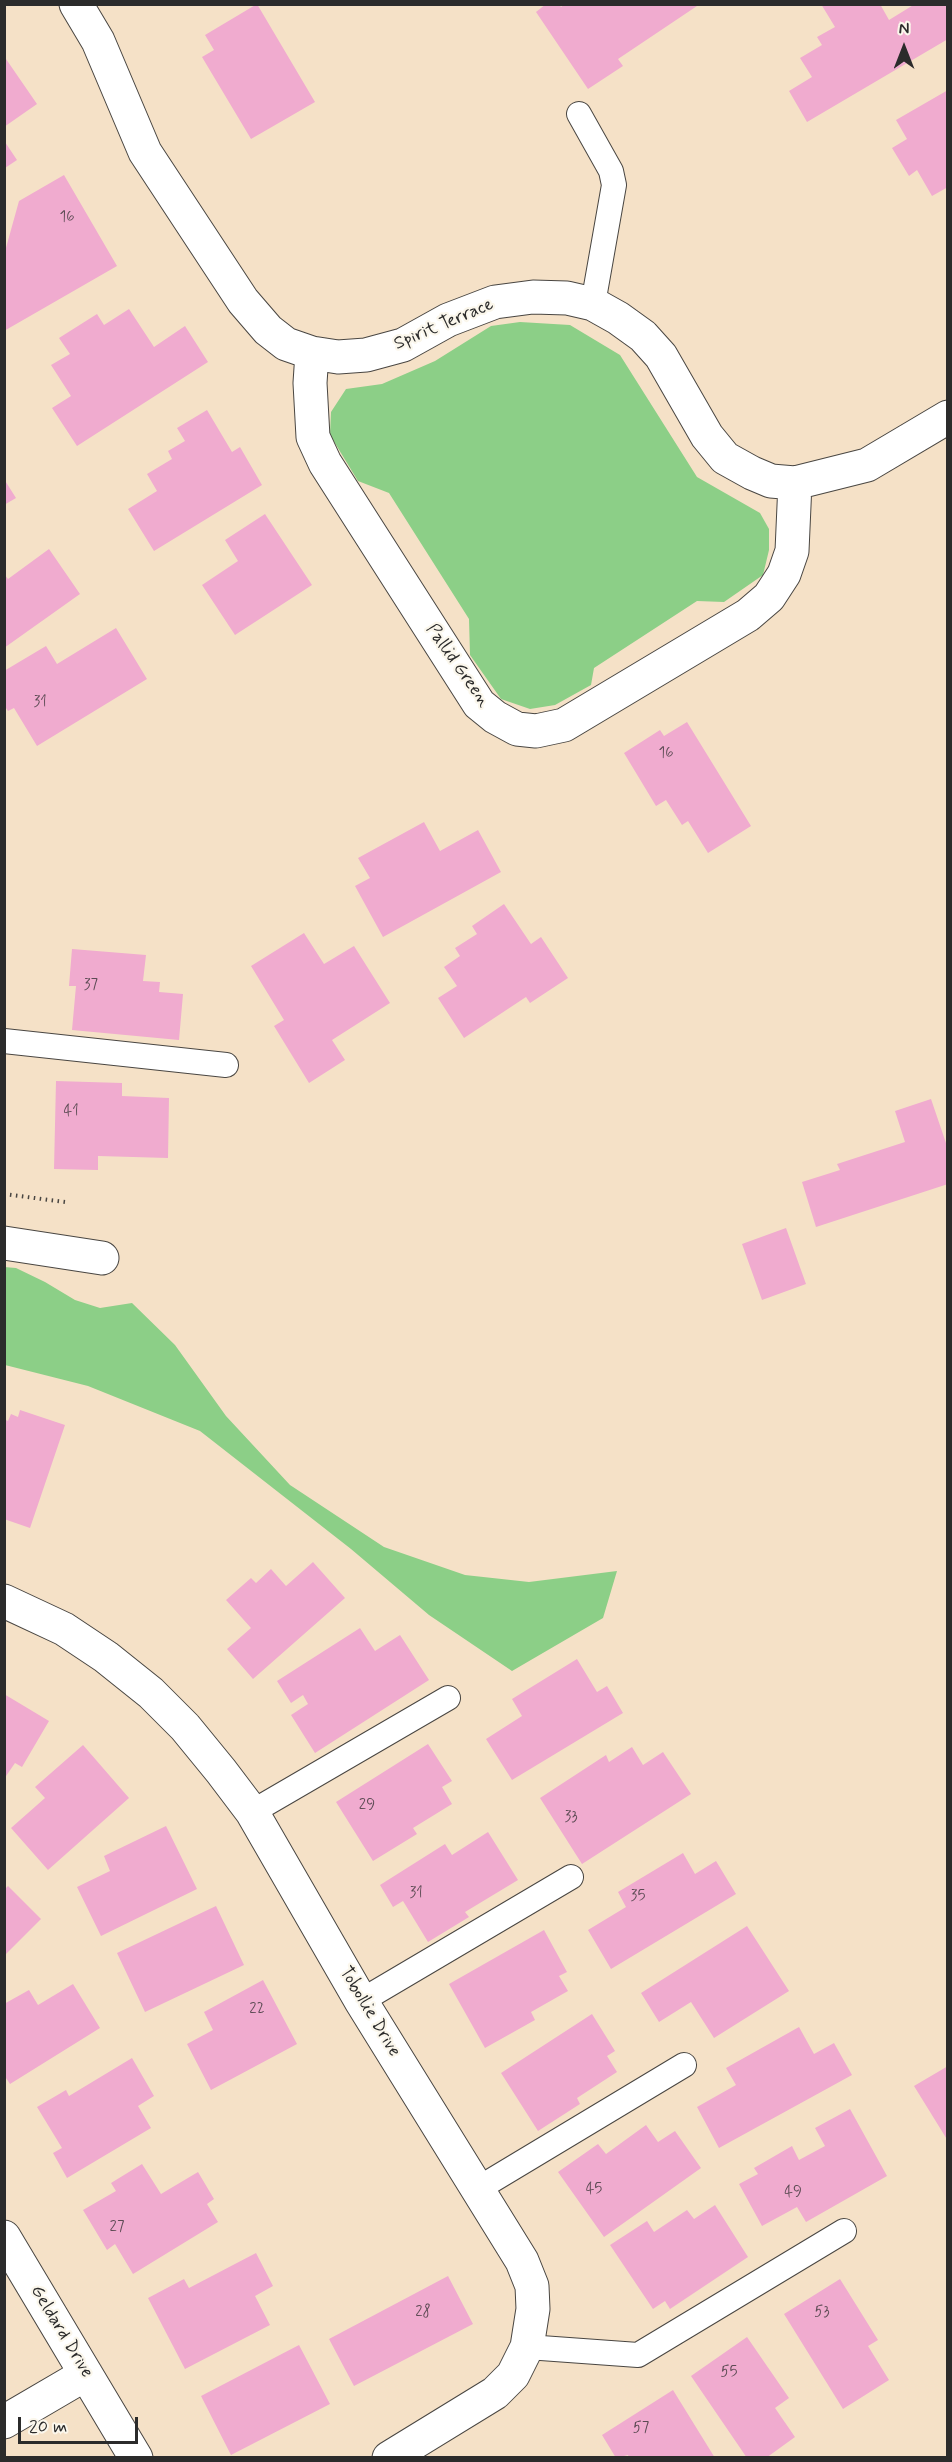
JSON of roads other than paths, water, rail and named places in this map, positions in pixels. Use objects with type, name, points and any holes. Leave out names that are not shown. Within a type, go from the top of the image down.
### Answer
[{"type":"street","name":"Spirit Terrace","points":[[76,4],[98,41],[145,152],[243,301],[268,330],[286,344],[312,354],[338,357],[366,356],[403,345],[448,320],[495,302],[534,297],[567,298],[593,304],[643,336],[661,356],[707,436],[725,458],[771,481],[795,483],[867,465],[948,417]]},
{"type":"street","name":"Pallid Green","points":[[312,354],[310,383],[313,437],[325,463],[479,704],[495,717],[517,729],[536,731],[564,724],[755,609],[769,597],[784,574],[792,551],[795,483]]},
{"type":"street","points":[[4,1243],[102,1258]]},
{"type":"street","name":"Tobollie Drive","points":[[4,1601],[64,1629],[106,1657],[151,1693],[185,1727],[252,1812],[361,2001],[522,2262],[532,2286],[533,2309],[527,2348],[513,2375],[495,2393],[389,2457]]},
{"type":"street","name":"Geldard Drive","points":[[4,2237],[136,2457]]},
{"type":"street","points":[[4,2422],[86,2374]]},
{"type":"lane","points":[[579,114],[611,171],[614,185],[593,304]]},
{"type":"lane","points":[[4,1041],[226,1065]]},
{"type":"lane","points":[[252,1812],[448,1698]]},
{"type":"lane","points":[[361,2001],[571,1877]]},
{"type":"lane","points":[[476,2190],[684,2065]]},
{"type":"lane","points":[[527,2348],[638,2355],[844,2231]]}]
